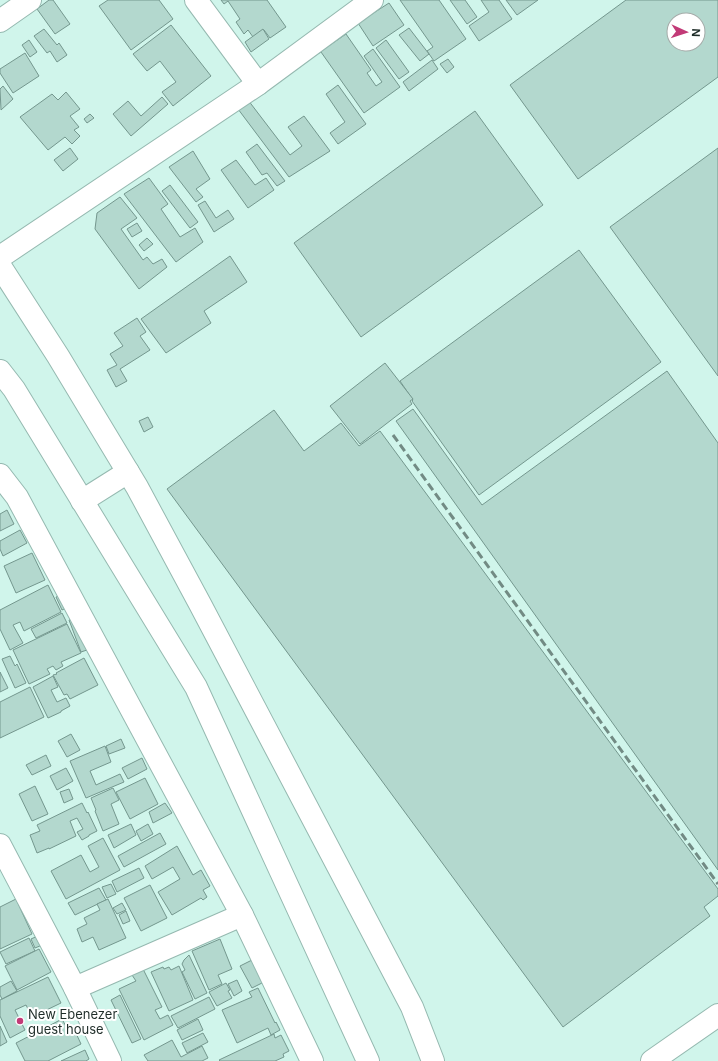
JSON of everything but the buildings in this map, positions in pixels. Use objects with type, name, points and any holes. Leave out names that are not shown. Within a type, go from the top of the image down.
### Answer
[{"type":"street","points":[[0,21],[30,0]]},
{"type":"street","points":[[196,0],[258,84]]},
{"type":"street","points":[[0,257],[258,84],[372,0]]},
{"type":"street","points":[[0,266],[58,356],[141,494],[412,1008],[433,1061]]},
{"type":"street","points":[[0,371],[14,389],[196,687],[368,1061]]},
{"type":"street","points":[[82,501],[128,472]]},
{"type":"street","points":[[0,475],[18,497],[242,915],[312,1061]]},
{"type":"street","points":[[0,845],[75,988],[110,1061]]},
{"type":"street","points":[[75,988],[242,915]]},
{"type":"street","points":[[652,1061],[718,1015]]},
{"type":"street","points":[[643,1061],[691,1034]]},
{"type":"railway","points":[[393,435],[718,884]]},
{"type":"place","name":"New Ebenezer guest house","points":[[20,1021]]}]
